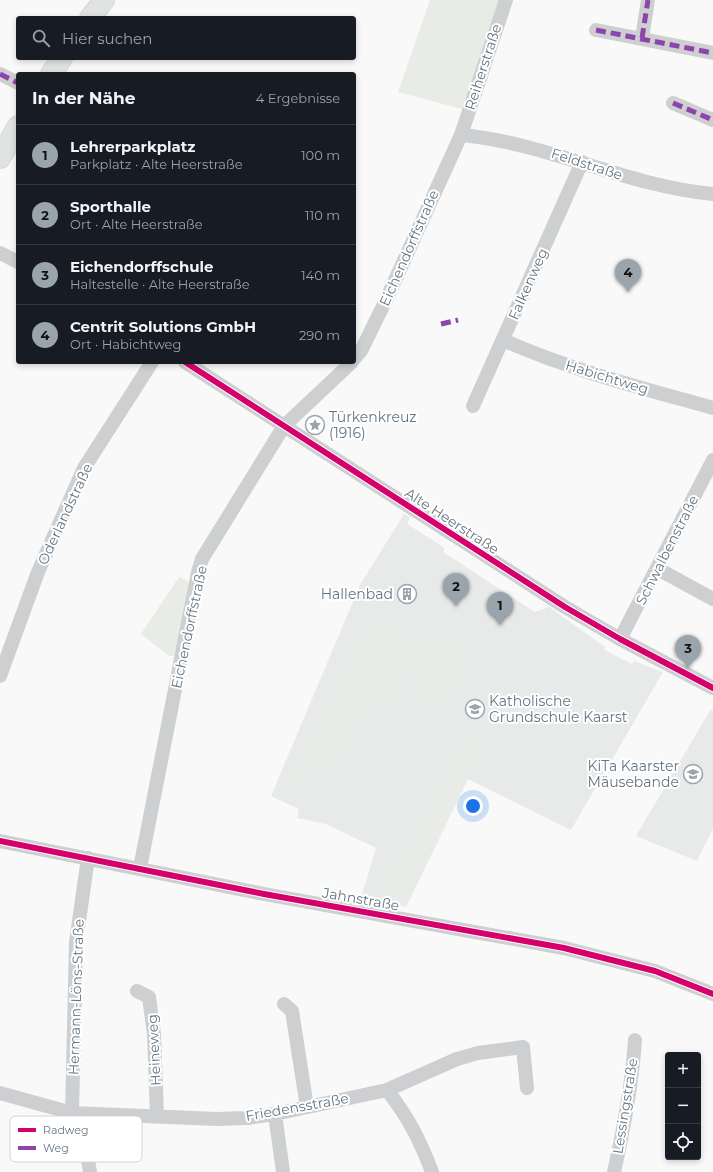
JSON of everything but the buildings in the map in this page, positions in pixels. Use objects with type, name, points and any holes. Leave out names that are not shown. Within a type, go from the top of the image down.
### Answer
[{"type":"main road","points":[[92,16],[104,0]]},
{"type":"main road","points":[[52,72],[61,60]]},
{"type":"main road","points":[[0,158],[16,130]]},
{"type":"street","name":"Reiherstraße","points":[[461,135],[506,0]]},
{"type":"street","points":[[642,38],[648,0]]},
{"type":"street","points":[[596,30],[642,38],[713,54]]},
{"type":"street","points":[[0,74],[16,82]]},
{"type":"street","points":[[673,103],[713,120]]},
{"type":"street","name":"Feldstraße","points":[[461,135],[507,141],[656,185],[684,191],[713,194]]},
{"type":"street","name":"Eichendorffstraße","points":[[356,357],[361,351],[386,300],[461,135]]},
{"type":"street","name":"Falkenweg","points":[[473,406],[582,162]]},
{"type":"street","points":[[0,253],[16,261]]},
{"type":"street","name":"Habichtweg","points":[[502,340],[535,355],[713,408]]},
{"type":"street","name":"Oderlandstraße","points":[[0,676],[38,572],[84,468],[151,364]]},
{"type":"street","name":"Alte Heerstraße","points":[[188,364],[559,604],[620,640],[713,688]]},
{"type":"street","name":"Eichendorffstraße","points":[[140,868],[198,572],[208,548],[284,426],[350,364]]},
{"type":"street","name":"Schwalbenstraße","points":[[620,640],[658,570],[713,460]]},
{"type":"street","points":[[658,570],[713,599]]},
{"type":"street","name":"Jahnstraße","points":[[0,841],[264,894],[564,948],[655,971],[713,994]]},
{"type":"street","name":"Hermann-Löns-Straße","points":[[72,1112],[76,942],[88,858]]},
{"type":"street","name":"Heineweg","points":[[137,991],[149,997],[152,1015],[157,1116]]},
{"type":"street","points":[[284,1004],[292,1011],[307,1107]]},
{"type":"street","name":"Lessingstraße","points":[[614,1172],[633,1079],[635,1040]]},
{"type":"street","name":"Friedensstraße","points":[[0,1093],[72,1112],[217,1119],[275,1114],[387,1090],[457,1058],[478,1053],[523,1048],[527,1088]]},
{"type":"street","points":[[387,1090],[406,1115],[424,1149],[432,1172]]},
{"type":"street","points":[[72,1112],[73,1116]]},
{"type":"street","points":[[275,1114],[283,1172]]},
{"type":"street","points":[[88,1162],[90,1172]]},
{"type":"shaded area","points":[[430,0],[503,0],[466,110],[398,92]]},
{"type":"shaded area","name":"Katholische Grundschule Kaarst","points":[[404,514],[410,518],[407,524],[445,548],[443,552],[535,612],[549,607],[605,647],[604,650],[632,664],[634,661],[663,672],[571,830],[468,779],[406,907],[361,898],[376,848],[326,824],[297,818],[299,809],[271,796],[360,585]]},
{"type":"shaded area","points":[[179,577],[188,581],[188,587],[175,656],[169,656],[141,634]]},
{"type":"shaded area","points":[[370,615],[381,620],[296,791],[286,786]]},
{"type":"shaded area","points":[[382,621],[420,639],[384,714],[346,696]]},
{"type":"shaded area","points":[[433,631],[475,650],[447,714],[404,695]]},
{"type":"shaded area","points":[[343,700],[365,710],[334,775],[312,765]]},
{"type":"shaded area","name":"KiTa Kaarster Mäusebande","points":[[711,709],[713,711],[713,829],[697,861],[636,836]]},
{"type":"shaded area","points":[[469,733],[481,751],[406,907],[378,901],[385,866],[410,851]]},
{"type":"marked path","points":[[642,38],[648,0]]},
{"type":"marked path","points":[[596,30],[713,53]]},
{"type":"marked path","points":[[0,74],[16,82]]},
{"type":"marked path","points":[[673,103],[713,120]]},
{"type":"marked path","points":[[441,324],[458,320]]},
{"type":"cycle path","points":[[188,364],[565,607],[620,639],[713,688]]},
{"type":"cycle path","points":[[0,841],[264,894],[564,948],[655,971],[713,994]]},
{"type":"place","name":"Centrit Solutions GmbH","points":[[628,292]]},
{"type":"place","name":"Türkenkreuz (1916)","points":[[315,425]]},
{"type":"place","name":"Hallenbad","points":[[407,594]]},
{"type":"place","name":"Sporthalle","points":[[456,606]]},
{"type":"place","name":"Lehrerparkplatz","points":[[500,625]]},
{"type":"place","name":"Eichendorffschule","points":[[688,668]]},
{"type":"place","name":"Katholische Grundschule Kaarst","points":[[475,709]]},
{"type":"place","name":"KiTa Kaarster Mäusebande","points":[[693,774]]}]
